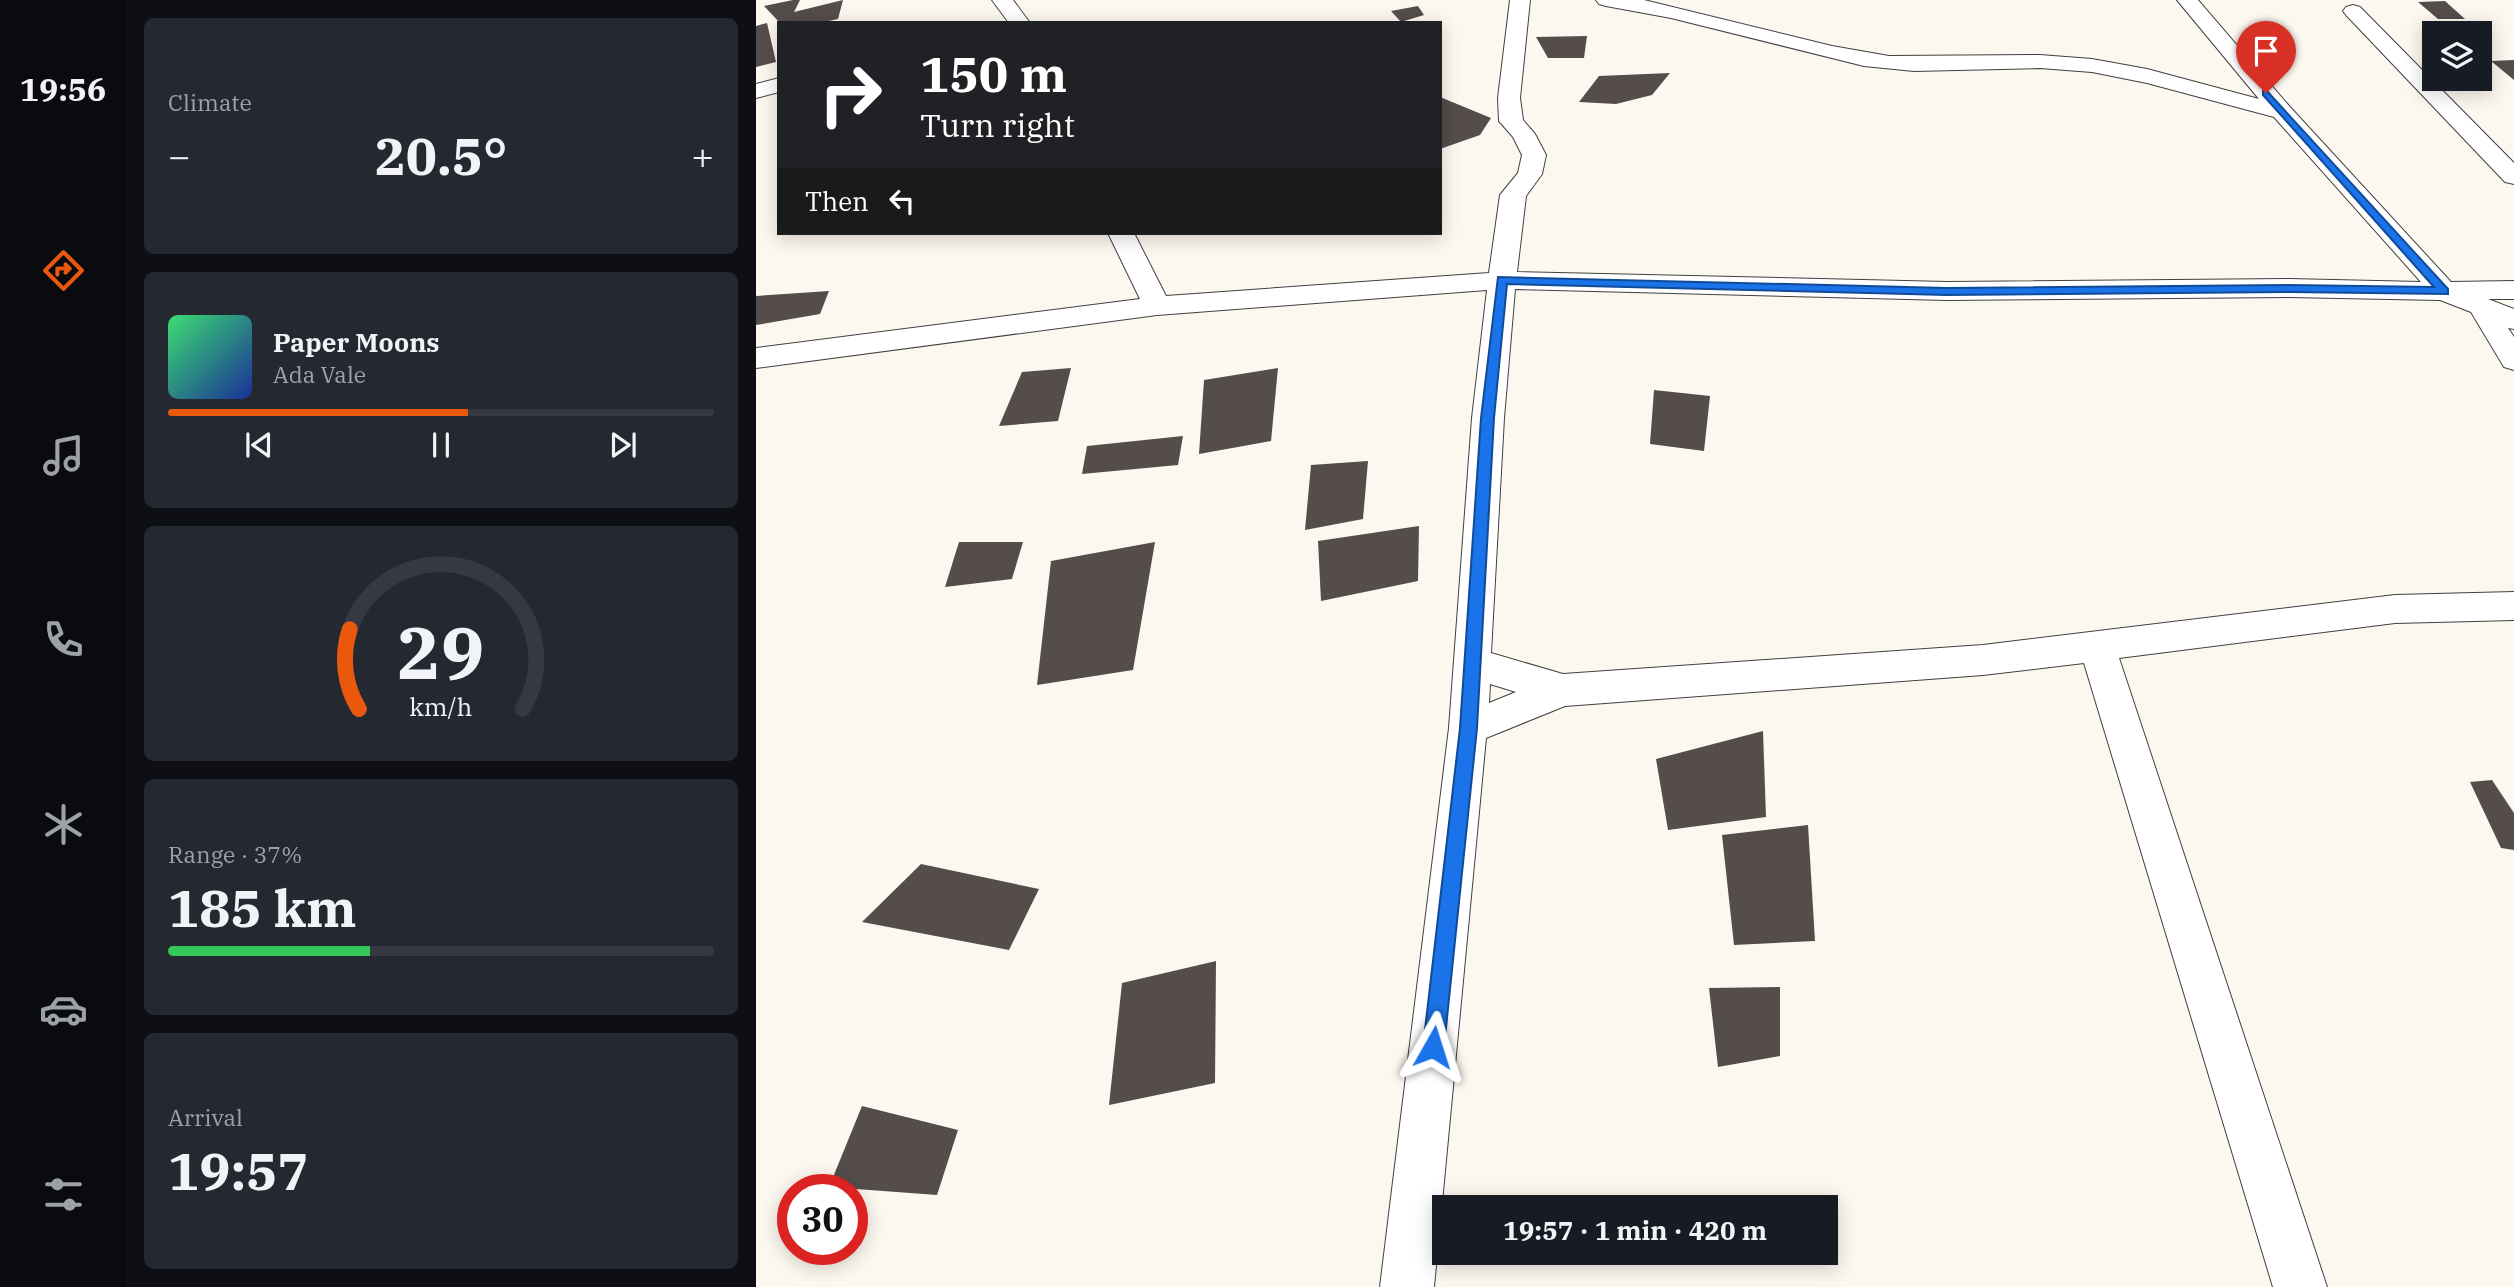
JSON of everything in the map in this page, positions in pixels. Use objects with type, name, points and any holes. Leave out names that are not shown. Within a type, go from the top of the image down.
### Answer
[{"type":"street","points":[[1002,0],[1018,21]]},
{"type":"street","points":[[1407,1287],[1468,728],[1488,418],[1502,280],[1513,195],[1530,174],[1534,155],[1523,134],[1511,121],[1509,98],[1520,0]]},
{"type":"street","points":[[1606,0],[1651,5],[1866,59],[1943,66],[1998,62],[2066,63],[2120,70],[2282,112]]},
{"type":"street","points":[[2187,0],[2282,112],[2444,291],[2514,320]]},
{"type":"street","points":[[2353,11],[2514,177]]},
{"type":"street","points":[[756,91],[777,86]]},
{"type":"street","points":[[1122,235],[1157,306]]},
{"type":"street","points":[[756,358],[1157,306],[1502,280],[1947,291],[2288,288],[2514,290]]},
{"type":"street","points":[[2482,308],[2514,360]]},
{"type":"street","points":[[1468,728],[1563,690],[1983,660],[2395,609],[2514,606]]},
{"type":"street","points":[[2097,646],[2300,1287]]},
{"type":"street","points":[[1472,663],[1563,690]]},
{"type":"building","points":[[800,0],[794,12],[843,0],[838,19],[828,21],[778,21],[764,6]]},
{"type":"building","points":[[2445,1],[2465,19],[2438,19],[2418,2]]},
{"type":"building","points":[[1418,6],[1424,15],[1400,21],[1391,11]]},
{"type":"building","points":[[767,23],[776,62],[756,67],[756,26]]},
{"type":"building","points":[[1587,36],[1584,58],[1548,58],[1536,37]]},
{"type":"building","points":[[2514,60],[2514,80],[2492,62]]},
{"type":"building","points":[[1670,73],[1652,95],[1616,104],[1579,102],[1599,76]]},
{"type":"building","points":[[1442,98],[1491,118],[1480,135],[1442,148]]},
{"type":"building","points":[[829,291],[820,314],[756,325],[756,296]]},
{"type":"building","points":[[1071,368],[1058,421],[999,426],[1022,372]]},
{"type":"building","points":[[1278,368],[1271,441],[1199,454],[1204,380]]},
{"type":"building","points":[[1654,390],[1710,396],[1704,451],[1650,444]]},
{"type":"building","points":[[1183,436],[1178,465],[1082,474],[1087,446]]},
{"type":"building","points":[[1368,461],[1363,519],[1305,530],[1311,465]]},
{"type":"building","points":[[1419,526],[1418,581],[1321,601],[1318,541]]},
{"type":"building","points":[[959,542],[1023,542],[1012,579],[945,587]]},
{"type":"building","points":[[1155,542],[1133,670],[1037,685],[1051,561]]},
{"type":"building","points":[[1763,731],[1766,817],[1668,830],[1656,759]]},
{"type":"building","points":[[2492,780],[2514,813],[2514,850],[2501,848],[2470,782]]},
{"type":"building","points":[[1808,825],[1815,941],[1734,945],[1722,835]]},
{"type":"building","points":[[921,864],[1039,889],[1009,950],[862,922]]},
{"type":"building","points":[[1216,961],[1215,1083],[1109,1105],[1122,983]]},
{"type":"building","points":[[1780,987],[1780,1056],[1718,1067],[1709,988]]},
{"type":"building","points":[[862,1106],[958,1130],[937,1195],[868,1190],[868,1174],[834,1174]]},
{"type":"route","points":[[1433,1047],[1468,728],[1488,418],[1502,280],[1947,291],[2288,288],[2444,291],[2266,93]]}]
